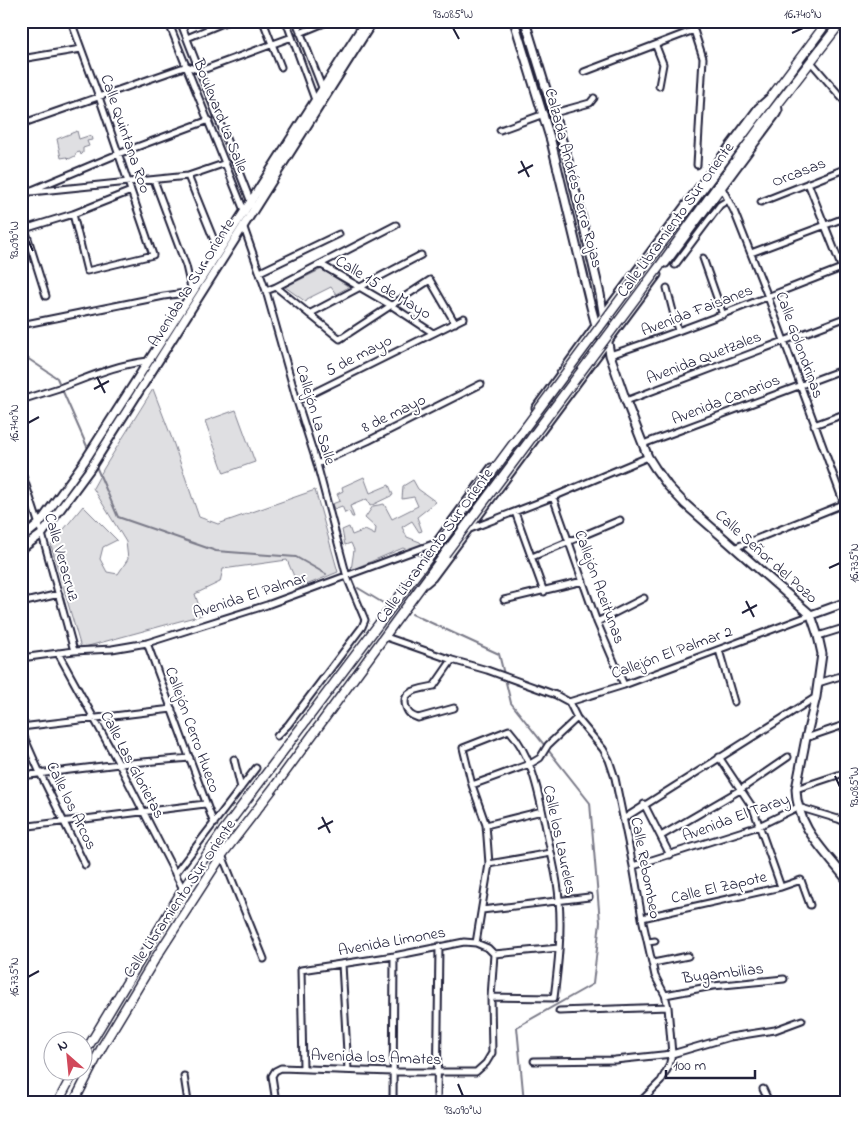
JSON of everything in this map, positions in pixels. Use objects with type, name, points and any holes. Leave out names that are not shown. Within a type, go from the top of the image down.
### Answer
[{"type":"main road","name":"Avenida 9a Sur Oriente","points":[[21,549],[42,534],[106,446],[244,222],[244,211],[310,114],[366,21]]},
{"type":"main road","name":"Avenida 9a Sur Oriente","points":[[21,539],[39,524],[84,462],[218,250],[254,210],[310,114],[315,100],[324,92],[373,21]]},
{"type":"main road","name":"Calzada Andrés Serra Rojas","points":[[514,21],[544,114],[596,323],[607,346]]},
{"type":"main road","name":"Calzada Andrés Serra Rojas","points":[[525,21],[562,138],[578,199],[604,313],[607,346]]},
{"type":"main road","name":"Calle Libramiento Sur Oriente","points":[[92,1040],[183,889],[223,832],[421,570],[435,546],[828,21]]},
{"type":"main road","name":"Calle Libramiento Sur Oriente","points":[[74,1102],[102,1047],[140,983],[222,855],[386,637],[761,126],[842,21]]},
{"type":"main road","points":[[551,141],[562,138]]},
{"type":"main road","points":[[170,327],[177,331]]},
{"type":"main road","name":"Calle Señor del Pozo","points":[[607,346],[626,401],[654,468],[685,504],[811,615],[822,654],[816,696],[796,788],[798,807],[803,822],[818,846],[847,880]]},
{"type":"main road","points":[[811,615],[847,602]]},
{"type":"main road","points":[[58,1102],[70,1080]]},
{"type":"street","name":"Calle Quintana Roo","points":[[71,21],[99,96],[153,255],[87,271],[73,214]]},
{"type":"street","points":[[100,23],[113,21]]},
{"type":"street","name":"Boulevard La Salle","points":[[168,21],[244,211]]},
{"type":"street","name":"Boulevard La Salle","points":[[180,21],[254,210]]},
{"type":"street","points":[[187,38],[228,21]]},
{"type":"street","points":[[263,21],[282,67]]},
{"type":"street","points":[[286,21],[315,100]]},
{"type":"street","points":[[296,21],[324,92]]},
{"type":"street","points":[[300,33],[329,21]]},
{"type":"street","points":[[691,21],[703,58],[697,165]]},
{"type":"street","points":[[584,72],[694,30]]},
{"type":"street","points":[[21,124],[187,66],[200,71],[292,37]]},
{"type":"street","points":[[656,46],[663,64],[659,86]]},
{"type":"street","points":[[21,58],[81,49]]},
{"type":"street","points":[[811,62],[847,104]]},
{"type":"street","points":[[554,112],[590,102],[594,98]]},
{"type":"street","points":[[435,546],[596,323],[758,107],[764,101],[770,99]]},
{"type":"street","points":[[422,587],[433,578],[471,529],[607,346],[777,114],[779,110],[778,104]]},
{"type":"street","points":[[500,130],[544,114]]},
{"type":"street","points":[[24,192],[209,120]]},
{"type":"street","points":[[24,192],[188,176],[226,163]]},
{"type":"street","name":"Orcasas","points":[[761,202],[847,168]]},
{"type":"street","points":[[188,176],[218,250]]},
{"type":"street","points":[[21,325],[192,292],[186,266],[154,180]]},
{"type":"street","points":[[808,183],[844,266],[847,282]]},
{"type":"street","name":"Calle Golondrinas","points":[[722,188],[768,297],[847,512]]},
{"type":"street","points":[[24,230],[73,214],[131,191]]},
{"type":"street","points":[[675,265],[720,205],[728,200]]},
{"type":"street","points":[[21,216],[46,296]]},
{"type":"street","points":[[751,253],[847,217]]},
{"type":"street","name":"Callejón La Salle","points":[[244,222],[317,464],[344,577],[353,589],[365,620],[362,627],[288,725],[277,736]]},
{"type":"street","points":[[266,291],[396,224]]},
{"type":"street","points":[[260,272],[339,234]]},
{"type":"street","points":[[309,314],[421,255]]},
{"type":"street","points":[[703,258],[723,315]]},
{"type":"street","name":"Calle 15 de Mayo","points":[[320,264],[392,306],[433,333]]},
{"type":"street","name":"Avenida Faisanes","points":[[607,346],[678,331],[723,315],[844,266]]},
{"type":"street","points":[[276,286],[340,339],[430,280],[455,323]]},
{"type":"street","points":[[667,288],[678,331]]},
{"type":"street","name":"Avenida Quetzales","points":[[626,401],[847,317]]},
{"type":"street","name":"5 de mayo","points":[[297,401],[464,318]]},
{"type":"street","points":[[21,400],[105,370],[128,363],[148,361]]},
{"type":"street","name":"Avenida Canarios","points":[[643,444],[847,368]]},
{"type":"street","name":"8 de mayo","points":[[317,464],[368,441],[481,384]]},
{"type":"street","points":[[814,425],[847,413]]},
{"type":"street","points":[[458,533],[516,512],[648,457]]},
{"type":"street","name":"Calle Veracruz","points":[[21,470],[42,534],[74,652]]},
{"type":"street","points":[[21,493],[28,491]]},
{"type":"street","name":"Callejón Aceitunas","points":[[553,497],[597,622],[624,685]]},
{"type":"street","points":[[734,548],[845,503]]},
{"type":"street","points":[[516,512],[544,592]]},
{"type":"street","points":[[532,557],[620,520]]},
{"type":"street","name":"Avenida El Palmar","points":[[21,658],[112,649],[147,643],[267,605],[435,546],[443,540]]},
{"type":"street","points":[[504,600],[544,592],[583,581]]},
{"type":"street","points":[[21,603],[59,594]]},
{"type":"street","points":[[597,622],[644,598]]},
{"type":"street","name":"Callejón El Palmar 2","points":[[569,702],[624,685],[811,615]]},
{"type":"street","points":[[818,636],[847,627]]},
{"type":"street","points":[[386,637],[556,695],[569,702]]},
{"type":"street","name":"Callejón Cerro Hueco","points":[[147,643],[214,824]]},
{"type":"street","points":[[719,650],[734,702]]},
{"type":"street","name":"Calle Las Glorietas","points":[[58,653],[119,764],[183,889]]},
{"type":"street","points":[[452,660],[434,686],[412,692],[407,695],[405,700],[410,714],[418,718],[454,708]]},
{"type":"street","points":[[818,684],[847,674]]},
{"type":"street","points":[[623,819],[816,696]]},
{"type":"street","name":"Calle Rebombeo","points":[[569,702],[577,718],[603,748],[610,760],[653,963],[654,976],[665,995],[668,1007],[672,1054],[669,1066],[661,1081],[640,1102]]},
{"type":"street","points":[[21,729],[93,718],[172,710]]},
{"type":"street","points":[[476,943],[489,864],[486,825],[472,785],[530,764],[540,758],[548,745],[577,718]]},
{"type":"street","points":[[806,738],[847,724]]},
{"type":"street","name":"Calle los Arcos","points":[[21,729],[40,773],[85,865]]},
{"type":"street","name":"Calle los Laureles","points":[[472,785],[463,748],[509,730],[517,739],[530,764],[551,853],[559,900],[559,948],[554,998],[491,997]]},
{"type":"street","points":[[719,757],[753,808],[781,888]]},
{"type":"street","points":[[661,836],[740,790],[788,757]]},
{"type":"street","points":[[21,776],[119,764],[190,758]]},
{"type":"street","points":[[234,759],[241,788]]},
{"type":"street","points":[[175,874],[256,768]]},
{"type":"street","points":[[796,788],[847,772]]},
{"type":"street","points":[[21,827],[143,810],[205,804]]},
{"type":"street","points":[[644,804],[670,855]]},
{"type":"street","name":"Avenida El Taray","points":[[633,866],[759,826],[798,807],[847,823]]},
{"type":"street","points":[[486,825],[542,811]]},
{"type":"street","points":[[489,864],[551,853]]},
{"type":"street","points":[[222,855],[264,959]]},
{"type":"street","name":"Calle El Zapote","points":[[642,918],[781,888],[801,880],[810,905]]},
{"type":"street","points":[[482,910],[589,897]]},
{"type":"street","points":[[648,942],[656,941]]},
{"type":"street","name":"Avenida Limones","points":[[303,1067],[301,970],[394,956],[464,942],[476,943],[488,948],[494,954]]},
{"type":"street","points":[[437,1102],[439,946]]},
{"type":"street","points":[[491,997],[494,954],[559,948]]},
{"type":"street","points":[[393,1102],[394,956]]},
{"type":"street","points":[[653,963],[688,956]]},
{"type":"street","points":[[342,964],[348,1070]]},
{"type":"street","name":"Bugambilias","points":[[665,995],[713,986],[784,979]]},
{"type":"street","name":"Avenida los Amates","points":[[276,1102],[272,1076],[275,1071],[281,1068],[303,1067],[438,1073],[476,1072],[486,1063],[492,1052],[491,997]]},
{"type":"street","points":[[559,1011],[668,1007]]},
{"type":"street","points":[[534,1060],[615,1060],[672,1054],[730,1037],[787,1026],[802,1020]]},
{"type":"street","points":[[184,1076],[188,1102]]},
{"type":"street","points":[[763,1090],[769,1102]]},
{"type":"shaded area","points":[[77,131],[79,139],[91,135],[92,140],[87,141],[89,146],[83,148],[81,155],[80,152],[69,159],[67,157],[61,158],[57,139]]},
{"type":"shaded area","points":[[322,269],[349,287],[336,294],[331,287],[307,299],[306,302],[285,287]]},
{"type":"shaded area","points":[[153,389],[199,517],[218,524],[315,490],[338,572],[299,588],[287,560],[223,569],[220,582],[195,594],[202,615],[81,648],[51,545],[83,506],[117,540],[103,547],[100,559],[107,572],[118,574],[128,559],[126,542],[93,488]]},
{"type":"shaded area","points":[[236,410],[255,462],[224,473],[205,421]]},
{"type":"shaded area","points":[[364,477],[370,493],[389,485],[393,495],[370,506],[367,499],[350,506],[354,517],[352,517],[349,511],[345,513],[342,506],[334,509],[332,504],[340,501],[337,494],[343,491],[342,487]]},
{"type":"shaded area","points":[[413,480],[418,489],[436,502],[417,517],[422,531],[419,532],[412,521],[402,527],[407,537],[420,542],[427,551],[422,557],[403,548],[351,570],[354,550],[351,543],[345,545],[342,530],[349,527],[352,535],[365,530],[375,535],[376,528],[365,518],[373,506],[384,504],[392,519],[418,506],[414,497],[402,499],[403,486]]},
{"type":"waterway","points":[[21,354],[57,378],[89,451]]},
{"type":"waterway","points":[[95,464],[118,517],[216,551],[296,557],[326,574]]},
{"type":"waterway","points":[[358,588],[383,603]]},
{"type":"waterway","points":[[412,614],[499,654],[511,703],[590,803],[600,922],[593,984],[517,1027],[524,1102]]}]
